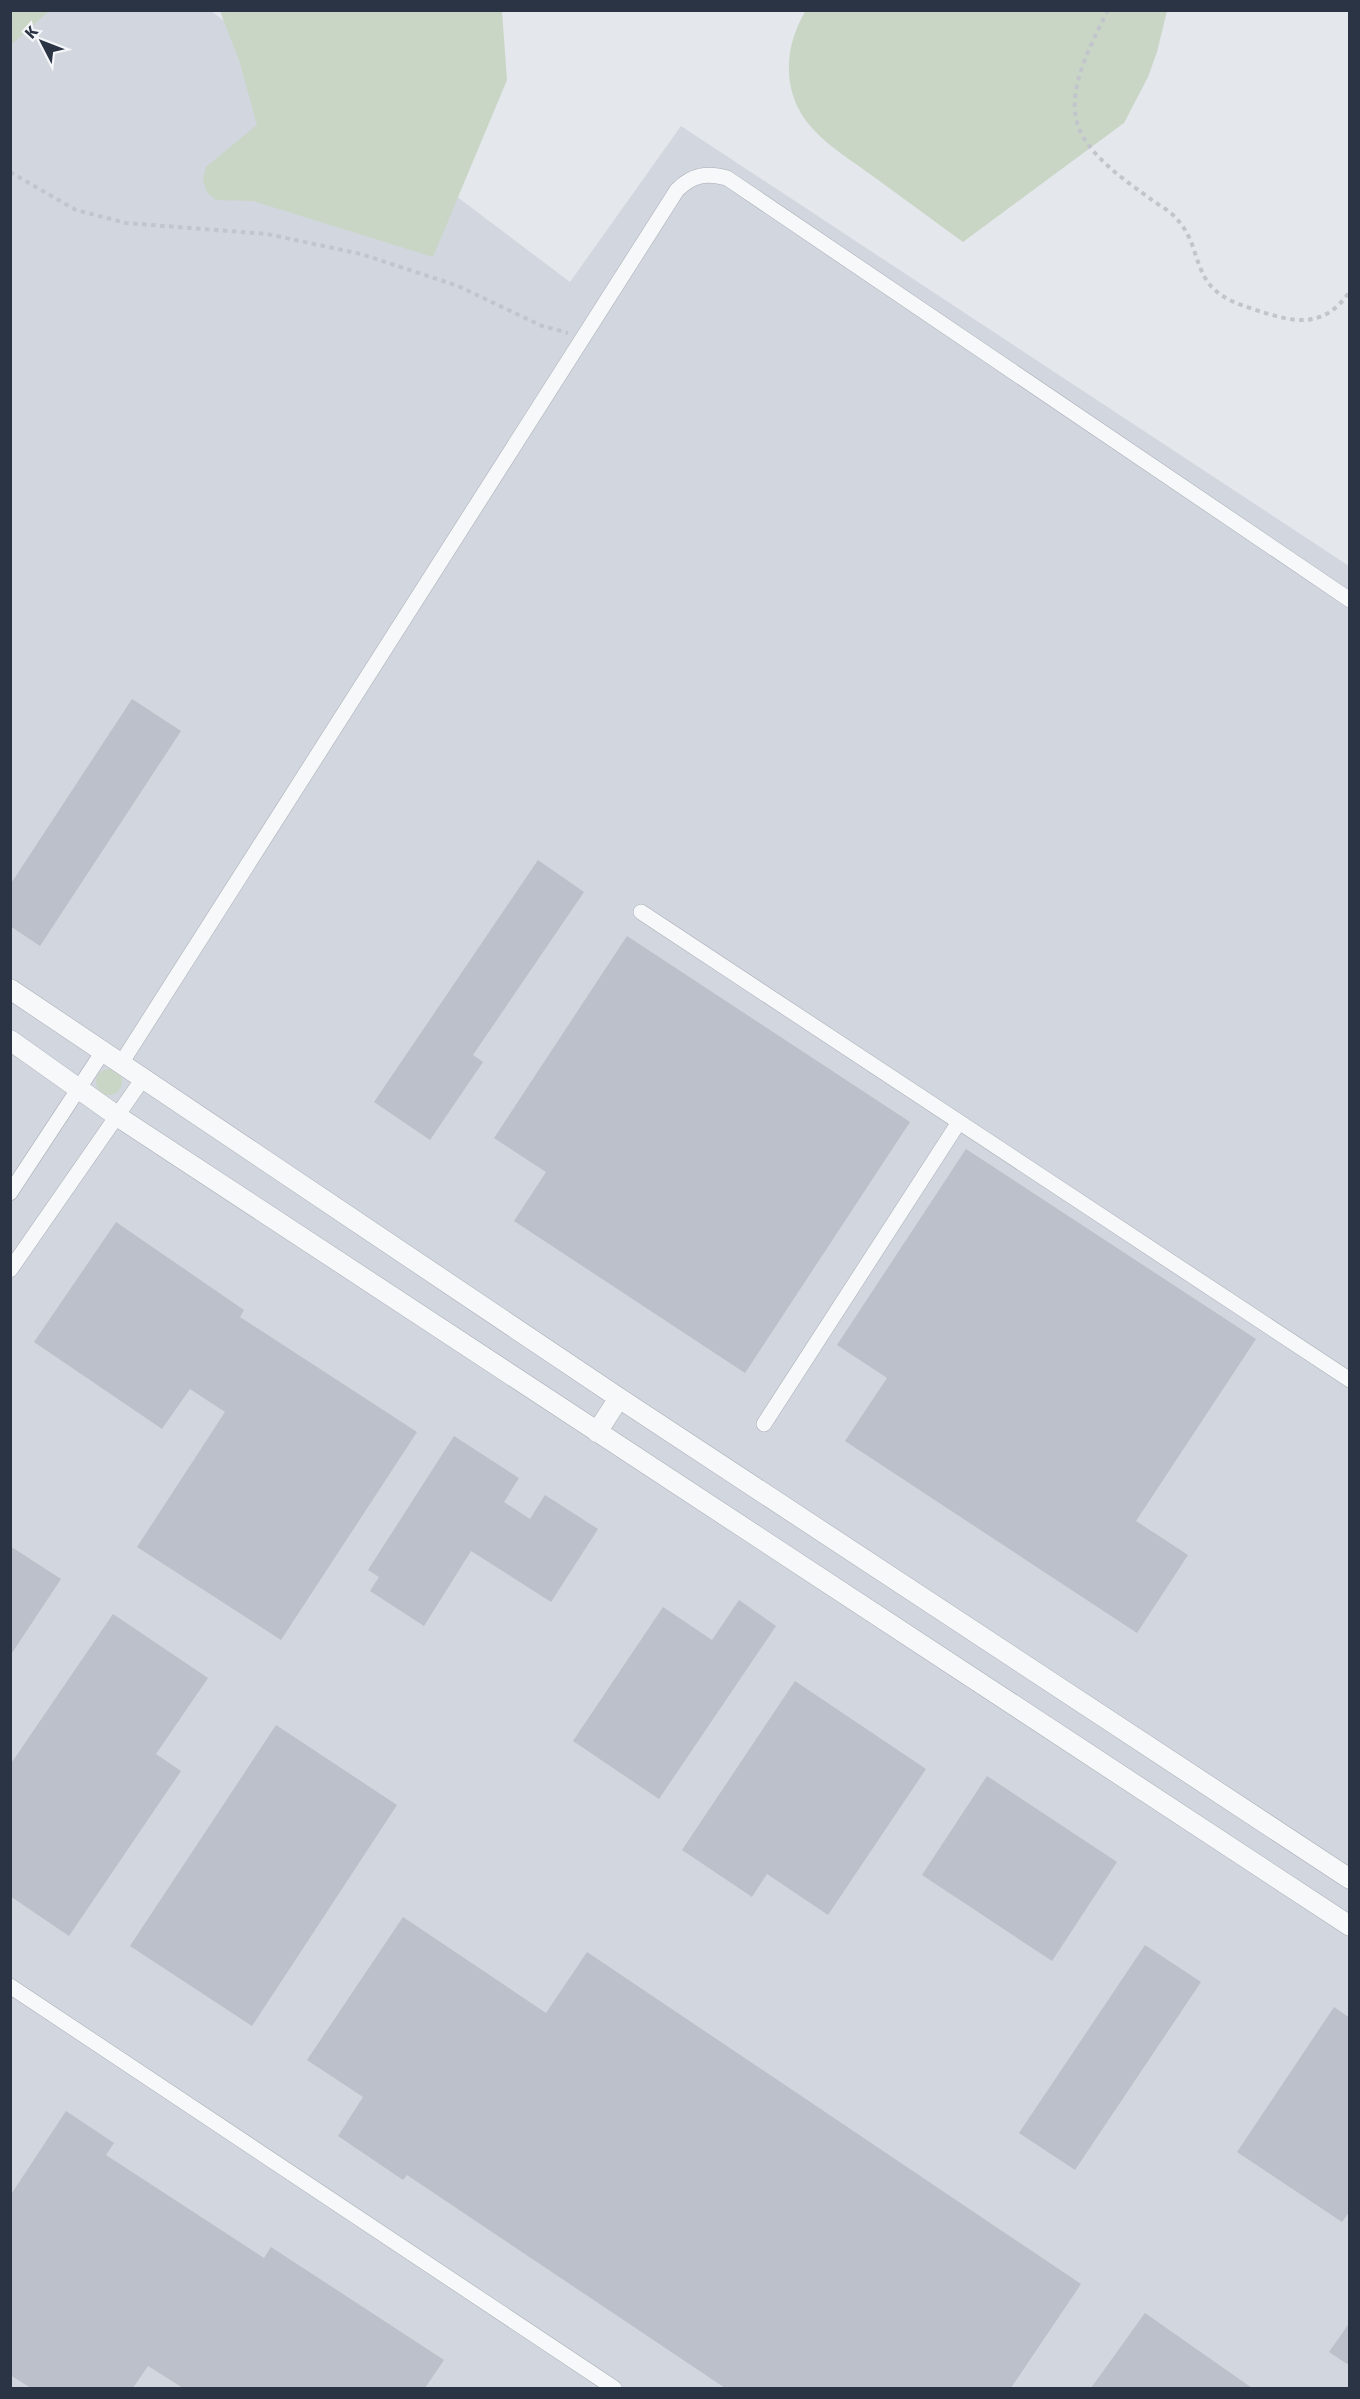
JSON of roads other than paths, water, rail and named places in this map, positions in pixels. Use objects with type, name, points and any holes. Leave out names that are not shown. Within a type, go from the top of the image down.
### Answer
[{"type":"street","points":[[122,1062],[677,190],[687,180],[700,175],[714,174],[727,178],[1350,600]]},
{"type":"street","points":[[640,912],[1350,1380]]},
{"type":"street","points":[[10,988],[618,1398],[1350,1879]]},
{"type":"street","points":[[10,1040],[117,1116],[1350,1926]]},
{"type":"street","points":[[10,1193],[104,1050]]},
{"type":"street","points":[[10,1270],[144,1077]]},
{"type":"street","points":[[764,1424],[959,1122]]},
{"type":"street","points":[[597,1432],[618,1398]]},
{"type":"street","points":[[10,1986],[614,2388]]}]
